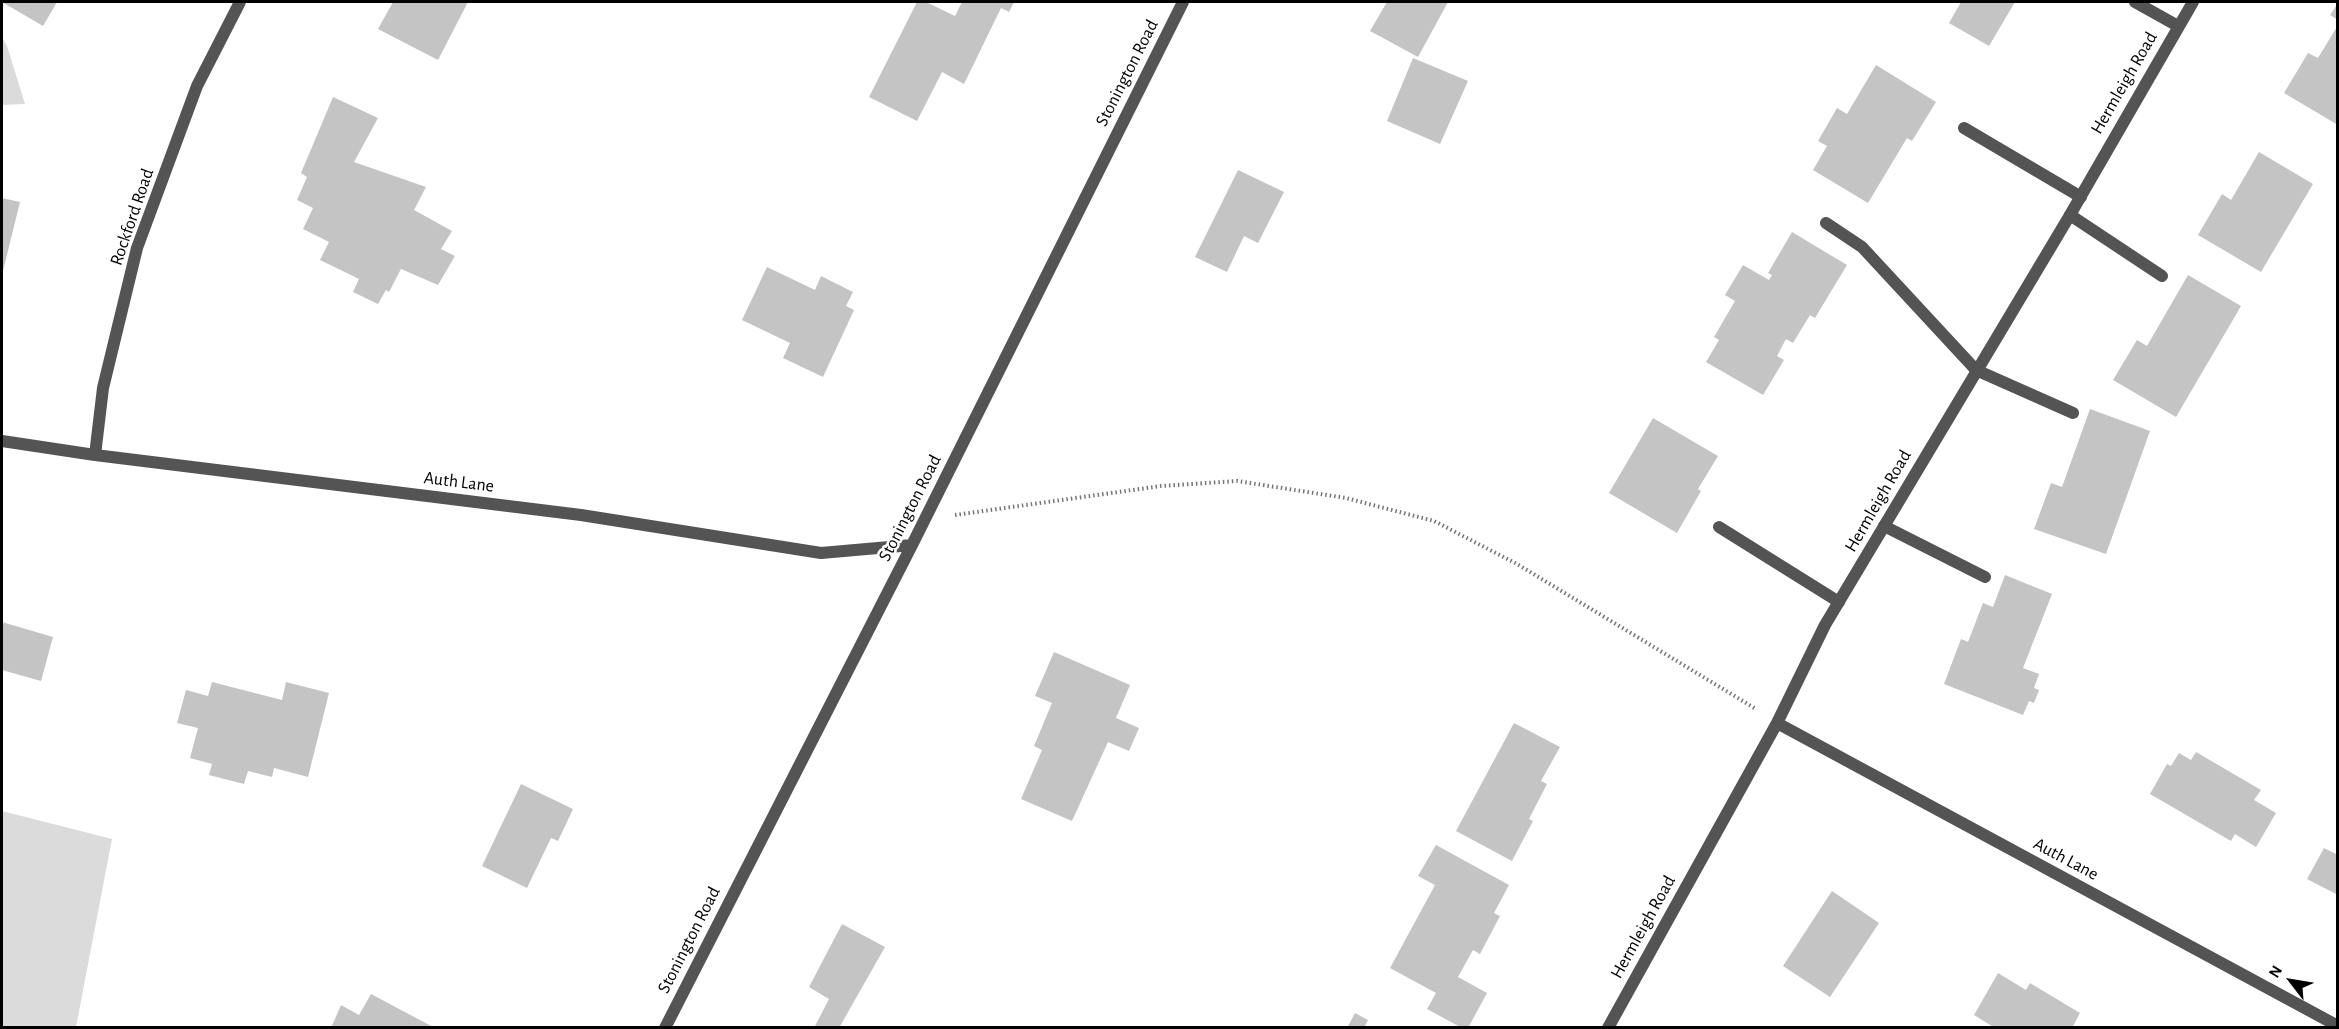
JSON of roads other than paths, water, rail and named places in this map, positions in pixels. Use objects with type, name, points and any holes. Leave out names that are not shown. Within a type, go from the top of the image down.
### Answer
[{"type":"street","name":"Rockford Road","points":[[95,455],[103,388],[137,248],[197,86],[240,2]]},
{"type":"street","name":"Stonington Road","points":[[665,1028],[912,545],[1183,2]]},
{"type":"street","points":[[2135,2],[2178,26]]},
{"type":"street","name":"Hermleigh Road","points":[[1608,1028],[1777,723],[1825,625],[2081,197],[2193,2]]},
{"type":"street","points":[[1964,128],[2081,197]]},
{"type":"street","points":[[2070,215],[2162,276]]},
{"type":"street","points":[[1826,223],[1862,247],[1976,370],[2073,413]]},
{"type":"street","name":"Auth Lane","points":[[2,441],[95,455],[581,515],[821,553],[912,545]]},
{"type":"street","points":[[1884,526],[1985,577]]},
{"type":"street","points":[[1719,527],[1839,602]]},
{"type":"street","name":"Auth Lane","points":[[1777,723],[2337,1026]]}]
